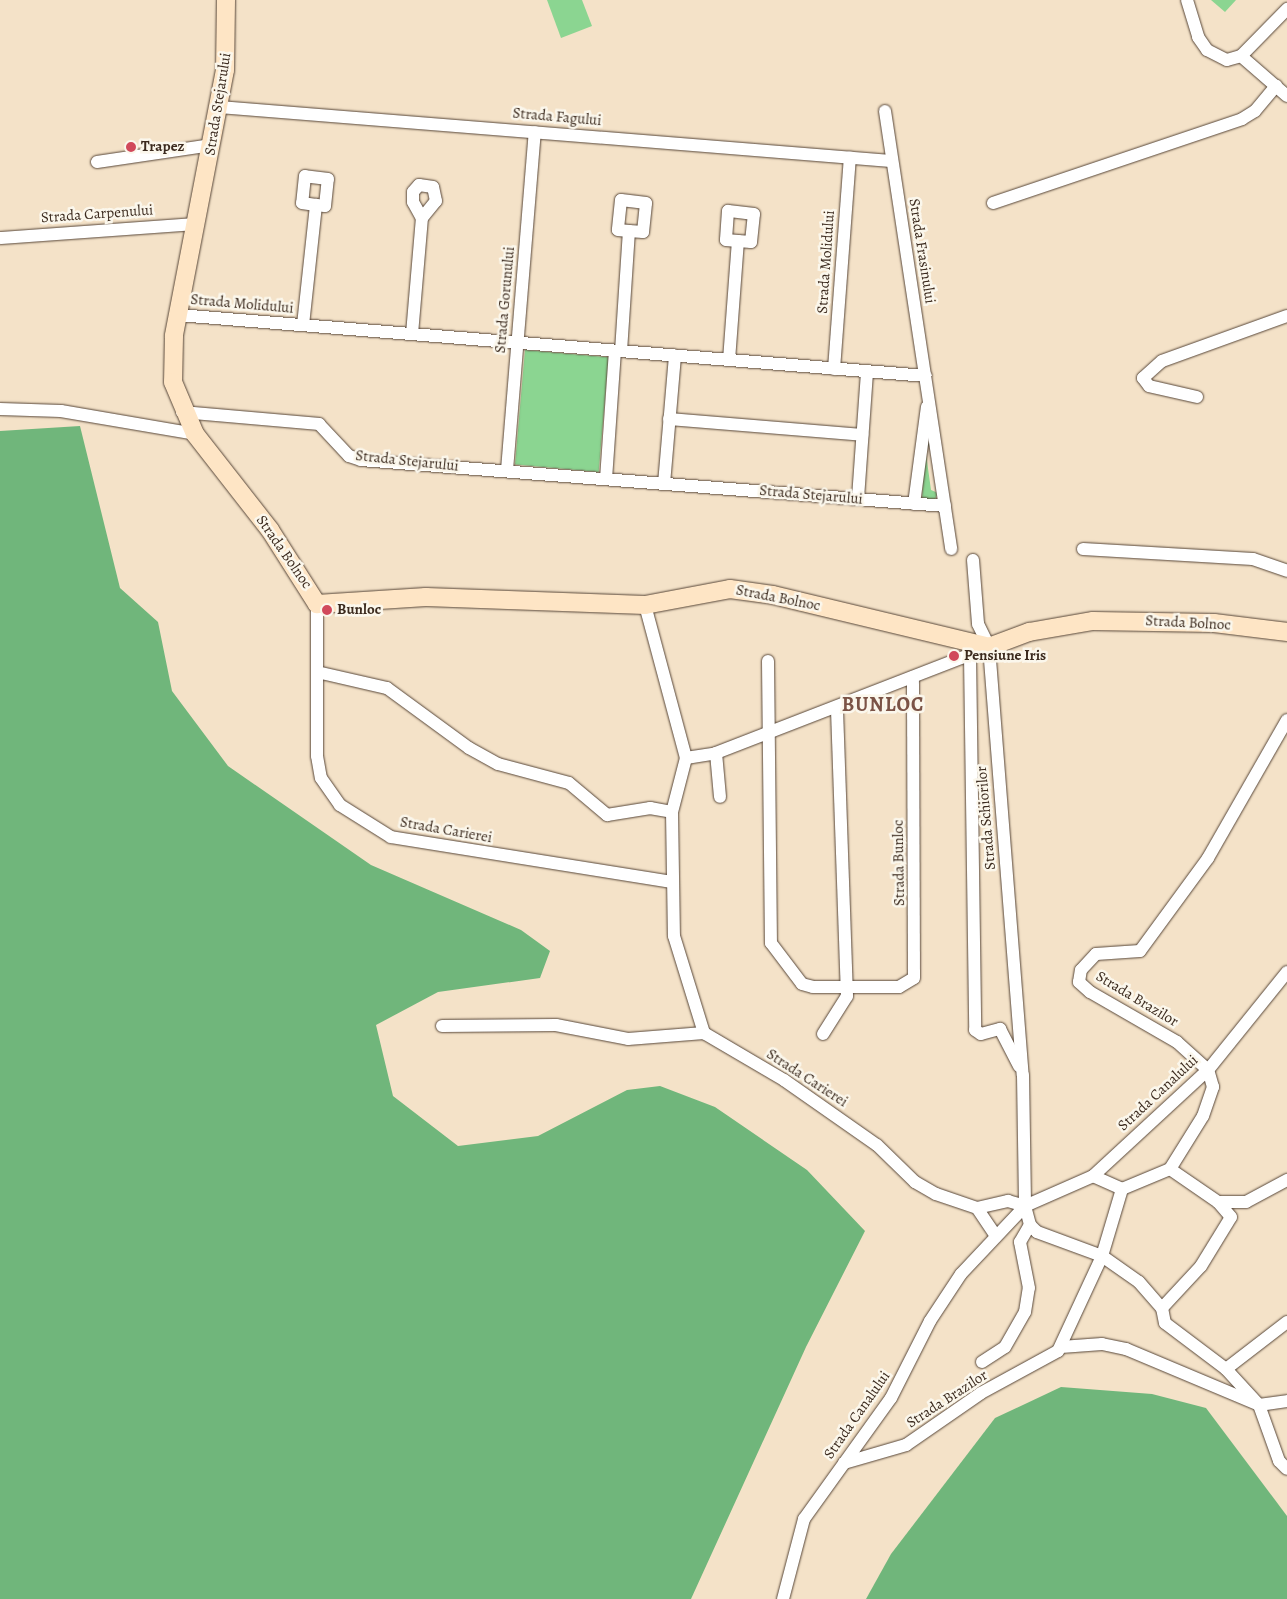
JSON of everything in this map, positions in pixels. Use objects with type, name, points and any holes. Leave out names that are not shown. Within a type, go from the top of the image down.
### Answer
[{"type":"street","name":"Strada Stejarului","points":[[226,0],[225,70],[197,224],[178,315],[172,370],[182,412],[319,424],[354,459],[945,506]]},
{"type":"street","points":[[1187,0],[1207,50],[1227,60],[1241,56],[1287,9]]},
{"type":"street","points":[[1241,56],[1287,96]]},
{"type":"street","points":[[993,203],[1242,119],[1255,111],[1276,86]]},
{"type":"street","name":"Strada Fagului","points":[[219,107],[891,162]]},
{"type":"street","name":"Strada Frasinului","points":[[886,111],[891,162],[926,376],[951,549]]},
{"type":"street","name":"Strada Gorunului","points":[[507,470],[535,132]]},
{"type":"street","points":[[97,162],[212,145]]},
{"type":"street","name":"Strada Molidului","points":[[834,369],[850,158]]},
{"type":"street","name":"Strada Molidului","points":[[303,325],[316,205]]},
{"type":"street","points":[[412,334],[422,218]]},
{"type":"street","name":"Strada Carpenului","points":[[0,238],[197,224]]},
{"type":"street","points":[[606,479],[629,231]]},
{"type":"street","points":[[729,360],[738,241]]},
{"type":"street","name":"Strada Molidului","points":[[178,315],[926,376]]},
{"type":"street","points":[[1198,396],[1149,386],[1143,378],[1162,361],[1287,316]]},
{"type":"street","points":[[664,484],[675,355]]},
{"type":"street","points":[[858,498],[867,371]]},
{"type":"street","name":"Strada Frasinului","points":[[914,504],[929,396]]},
{"type":"street","points":[[0,409],[61,410],[195,434]]},
{"type":"street","name":"Strada Bolnoc","points":[[182,412],[195,434],[270,530],[317,604],[426,597],[645,605],[730,589],[773,595],[989,648],[1029,632],[1093,622],[1214,623],[1287,632]]},
{"type":"street","points":[[669,419],[862,435]]},
{"type":"street","points":[[1083,549],[1253,560],[1287,571]]},
{"type":"street","name":"Strada Schiorilor","points":[[973,560],[978,624],[989,648],[1023,1075],[1025,1206],[1030,1224]]},
{"type":"street","name":"Strada Carierei","points":[[317,604],[320,778],[340,805],[372,827],[399,839],[672,882]]},
{"type":"street","points":[[442,1026],[556,1025],[628,1039],[704,1033],[674,936],[672,812],[686,758],[645,605]]},
{"type":"street","points":[[686,758],[716,753],[837,709],[989,648]]},
{"type":"street","name":"Strada Schiorilor","points":[[970,655],[975,1030],[981,1034],[1000,1029],[1023,1075]]},
{"type":"street","name":"Strada Bunloc","points":[[768,661],[772,943],[802,984],[847,988],[899,987],[915,974],[913,677]]},
{"type":"street","points":[[317,672],[387,688],[469,748],[498,764],[569,783],[607,815],[650,808],[672,812]]},
{"type":"street","points":[[823,1034],[844,1008],[847,988],[837,709]]},
{"type":"street","name":"Strada Brazilor","points":[[1208,1070],[1177,1042],[1090,992],[1079,982],[1081,970],[1096,954],[1140,952],[1208,858],[1287,720]]},
{"type":"street","points":[[716,753],[720,798]]},
{"type":"street","name":"Strada Canalului","points":[[784,1599],[804,1519],[891,1398],[948,1291],[1025,1206],[1093,1176],[1208,1070],[1287,972]]},
{"type":"street","name":"Strada Carierei","points":[[704,1033],[784,1080],[869,1140],[915,1182],[977,1208]]},
{"type":"street","points":[[1093,1176],[1122,1189],[1170,1169],[1203,1116],[1213,1087],[1208,1070]]},
{"type":"street","points":[[1162,1308],[1201,1266],[1229,1223],[1230,1212],[1170,1169]]},
{"type":"street","points":[[1218,1202],[1246,1202],[1287,1180]]},
{"type":"street","points":[[1061,1347],[1069,1320],[1102,1256],[1122,1189]]},
{"type":"street","points":[[996,1236],[977,1208],[1008,1201],[1025,1206]]},
{"type":"street","points":[[982,1362],[1005,1347],[1021,1324],[1029,1288],[1020,1242],[1030,1224],[1036,1232],[1102,1256],[1139,1282],[1162,1308],[1165,1324],[1226,1369],[1259,1405],[1279,1461],[1287,1469]]},
{"type":"street","points":[[1226,1369],[1287,1322]]},
{"type":"street","name":"Strada Brazilor","points":[[844,1463],[906,1446],[981,1393],[1061,1347],[1102,1344],[1126,1349],[1259,1405]]},
{"type":"street","points":[[1259,1405],[1287,1401]]},
{"type":"green space","points":[[547,0],[582,0],[592,26],[561,38]]},
{"type":"green space","points":[[1211,0],[1236,0],[1225,12]]},
{"type":"green space","points":[[525,350],[609,357],[599,472],[515,465]]},
{"type":"green space","points":[[80,426],[120,588],[158,622],[172,691],[228,766],[371,865],[521,930],[550,951],[540,978],[438,992],[376,1025],[393,1096],[458,1146],[538,1136],[627,1090],[660,1086],[715,1107],[807,1170],[865,1231],[806,1347],[691,1599],[0,1599],[0,431]]},
{"type":"green space","points":[[925,433],[931,446],[925,447],[931,490],[938,493],[935,499],[922,500]]},
{"type":"green space","points":[[1061,1387],[1152,1394],[1206,1408],[1287,1516],[1287,1599],[866,1599],[891,1554],[995,1418]]},
{"type":"place","name":"Trapez","points":[[131,147]]},
{"type":"place","name":"Bunloc","points":[[327,610]]},
{"type":"place","name":"Pensiune Iris","points":[[954,656]]},
{"type":"district","name":"BUNLOC","points":[[883,704]]}]
